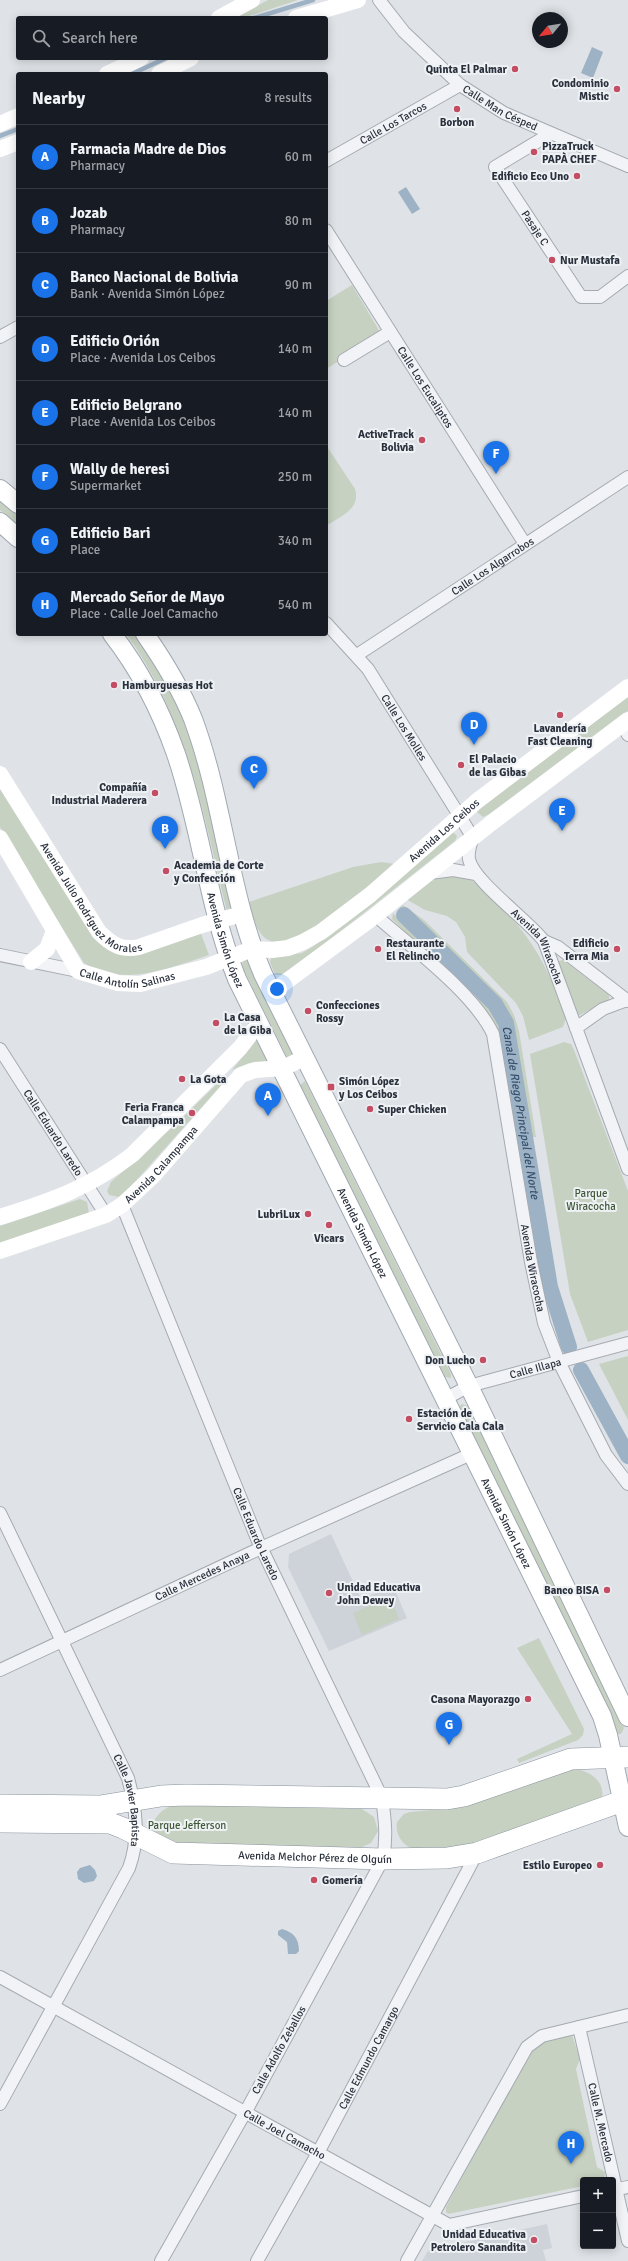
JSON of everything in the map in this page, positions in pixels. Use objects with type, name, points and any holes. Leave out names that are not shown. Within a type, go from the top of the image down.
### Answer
[{"type":"highway","points":[[0,1805],[100,1806],[161,1796],[186,1795],[447,1799],[464,1796],[571,1759],[621,1757]]},
{"type":"highway","name":"Avenida Melchor Pérez de Olguín","points":[[0,1822],[96,1821],[110,1823],[136,1834],[161,1849],[173,1853],[383,1859],[447,1858],[477,1853],[625,1800]]},
{"type":"main road","points":[[0,489],[16,502]]},
{"type":"main road","points":[[0,522],[16,536]]},
{"type":"main road","name":"Avenida Simón López","points":[[113,636],[151,695],[169,736],[185,788],[229,958],[259,1022],[283,1068],[471,1454],[621,1757],[628,1827]]},
{"type":"main road","name":"Avenida Simón López","points":[[146,636],[178,687],[192,718],[204,752],[242,914],[252,949],[304,1058],[469,1386],[628,1717]]},
{"type":"street","points":[[223,16],[252,0]]},
{"type":"street","points":[[303,16],[358,0]]},
{"type":"street","name":"Calle Man Césped","points":[[379,0],[404,32],[460,85],[504,113],[550,134],[628,166]]},
{"type":"street","points":[[111,72],[137,60]]},
{"type":"street","points":[[163,72],[187,60]]},
{"type":"street","name":"Calle Los Tarcos","points":[[328,160],[460,85]]},
{"type":"street","points":[[0,124],[16,117]]},
{"type":"street","name":"Pasaje C","points":[[550,134],[495,167],[581,297],[600,297],[628,276]]},
{"type":"street","points":[[0,149],[16,143]]},
{"type":"street","name":"Calle Los Eucaliptos","points":[[328,233],[525,544]]},
{"type":"street","points":[[0,338],[16,328]]},
{"type":"street","points":[[344,360],[390,332]]},
{"type":"street","name":"Calle Los Algarrobos","points":[[357,655],[628,477]]},
{"type":"street","name":"Calle Los Molles","points":[[328,625],[357,655],[368,669],[473,838]]},
{"type":"street","name":"Avenida Los Ceibos","points":[[252,949],[272,950],[288,948],[321,932],[382,886],[459,815],[628,687]]},
{"type":"street","name":"Avenida Los Ceibos","points":[[272,992],[375,915],[473,838],[626,726]]},
{"type":"street","name":"Avenida Julio Rodríguez Morales","points":[[0,774],[99,932],[119,948],[130,949],[218,920],[242,914]]},
{"type":"street","points":[[0,838],[78,971]]},
{"type":"street","name":"Avenida Wiracocha","points":[[473,838],[469,850],[469,860],[476,874],[535,929],[544,942],[628,1169]]},
{"type":"street","points":[[428,873],[453,870],[476,874]]},
{"type":"street","name":"Avenida Wiracocha","points":[[375,915],[439,970],[486,1019],[493,1034],[538,1300],[559,1362],[606,1455],[628,1484]]},
{"type":"street","points":[[31,962],[47,949],[54,931]]},
{"type":"street","points":[[544,942],[558,947],[628,1001]]},
{"type":"street","name":"Calle Antolín Salinas","points":[[0,955],[78,971],[118,983],[140,984],[206,966],[252,949]]},
{"type":"street","points":[[576,1028],[602,1009],[628,1001]]},
{"type":"street","points":[[0,1217],[55,1199],[87,1185],[132,1155],[240,1048],[259,1022]]},
{"type":"street","name":"Calle Eduardo Laredo","points":[[0,1049],[106,1215]]},
{"type":"street","name":"Avenida Calampampa","points":[[0,1251],[106,1215],[122,1205],[153,1176],[236,1079],[241,1075],[254,1070],[283,1068],[304,1058]]},
{"type":"street","points":[[221,1066],[236,1079]]},
{"type":"street","name":"Calle Eduardo Laredo","points":[[122,1205],[261,1548],[382,1798],[387,1842],[383,1859]]},
{"type":"street","name":"Calle Illapa","points":[[445,1399],[469,1386],[628,1343]]},
{"type":"street","name":"Calle Mercedes Anaya","points":[[0,1670],[261,1548],[471,1454]]},
{"type":"street","name":"Calle Javier Baptista","points":[[0,1514],[128,1778],[134,1800],[136,1834],[134,1853],[129,1868],[0,2104]]},
{"type":"street","name":"Calle Edmundo Camargo","points":[[257,2261],[319,2151],[477,1853]]},
{"type":"street","name":"Calle Adolfo Zeballos","points":[[160,2261],[246,2111],[383,1859]]},
{"type":"street","name":"Calle Joel Camacho","points":[[0,1977],[319,2151],[449,2225],[580,2197]]},
{"type":"street","points":[[407,2261],[527,2047],[542,2036],[628,2015]]},
{"type":"street","name":"Calle M. Mercado","points":[[579,2027],[619,2189],[628,2242]]},
{"type":"shaded area","name":"Unidad Educativa John Dewey","points":[[331,1534],[361,1599],[393,1586],[407,1618],[329,1651],[288,1567],[289,1554]]},
{"type":"shaded area","points":[[547,2224],[552,2248],[543,2250],[546,2261],[422,2261],[428,2251],[437,2243],[461,2243]]},
{"type":"green space","points":[[268,0],[298,0],[249,16],[239,16]]},
{"type":"green space","points":[[352,285],[380,332],[377,337],[328,368],[328,300]]},
{"type":"green space","points":[[328,448],[355,489],[355,502],[343,515],[328,525]]},
{"type":"green space","points":[[0,500],[16,514],[16,524],[0,510]]},
{"type":"green space","points":[[127,636],[136,636],[165,682],[180,713],[204,786],[234,910],[227,912],[201,803],[190,767],[164,698],[147,665]]},
{"type":"green space","points":[[628,697],[628,711],[489,814],[483,817],[477,812],[479,808]]},
{"type":"green space","points":[[0,784],[114,953],[133,955],[200,931],[209,955],[162,970],[130,975],[114,974],[99,970],[84,963],[0,827]]},
{"type":"green space","points":[[453,832],[457,836],[455,841],[299,964],[281,975],[275,975],[270,962],[271,958],[302,953],[314,946]]},
{"type":"green space","points":[[381,862],[395,864],[332,916],[312,929],[293,938],[277,942],[265,938],[259,931],[254,921],[249,902],[353,867]]},
{"type":"green space","points":[[461,875],[472,880],[494,898],[525,934],[539,956],[554,986],[566,1018],[563,1027],[529,1040],[523,1016],[516,1003],[467,952],[465,937],[456,922],[447,916],[425,910],[406,899],[431,881],[444,877]]},
{"type":"green space","points":[[403,905],[424,920],[507,1002],[514,1015],[519,1031],[536,1137],[532,1137],[514,1034],[509,1018],[502,1006],[399,908]]},
{"type":"green space","points":[[393,913],[494,1010],[501,1022],[522,1139],[517,1140],[494,1023],[489,1014],[392,919]]},
{"type":"green space","points":[[248,959],[294,1054],[290,1058],[287,1057],[242,966],[243,960]]},
{"type":"green space","points":[[563,960],[609,995],[609,1000],[578,1016],[557,966],[559,961]]},
{"type":"green space","points":[[257,1039],[270,1063],[249,1063],[232,1070]]},
{"type":"green space","name":"Parque Wiracocha","points":[[564,1042],[571,1044],[574,1050],[628,1191],[628,1330],[588,1342],[570,1294],[530,1054]]},
{"type":"green space","points":[[223,1078],[226,1080],[125,1193],[119,1197],[109,1195],[107,1191],[111,1182],[178,1122]]},
{"type":"green space","points":[[305,1081],[451,1374],[451,1378],[445,1377],[300,1085]]},
{"type":"green space","points":[[80,1199],[87,1202],[89,1214],[0,1246],[0,1226]]},
{"type":"green space","points":[[628,1356],[628,1420],[599,1364]]},
{"type":"green space","points":[[462,1404],[468,1406],[618,1710],[624,1728],[621,1734],[618,1734],[610,1714],[461,1410],[460,1406]]},
{"type":"green space","points":[[390,1597],[399,1619],[362,1635],[353,1613]]},
{"type":"green space","points":[[539,1638],[584,1729],[583,1735],[578,1740],[519,1763],[517,1759],[572,1734],[517,1648]]},
{"type":"green space","points":[[572,1769],[589,1773],[594,1777],[601,1785],[602,1797],[486,1841],[461,1847],[412,1849],[402,1841],[398,1834],[397,1822],[404,1814],[410,1812],[463,1807]]},
{"type":"green space","name":"Parque Jefferson","points":[[170,1806],[362,1809],[374,1817],[378,1831],[371,1843],[360,1848],[175,1846],[157,1836],[153,1826],[154,1821],[161,1812]]},
{"type":"green space","points":[[572,2035],[580,2059],[576,2069],[597,2167],[605,2172],[604,2177],[580,2177],[580,2187],[448,2214],[446,2212],[446,2207],[529,2054],[543,2040]]},
{"type":"water","points":[[592,47],[603,52],[593,78],[581,73]]},
{"type":"water","points":[[406,187],[420,209],[412,214],[398,192]]},
{"type":"water","points":[[90,1865],[95,1870],[97,1876],[94,1881],[84,1883],[78,1879],[77,1872],[80,1868]]},
{"type":"water","points":[[282,1929],[295,1936],[297,1939],[299,1951],[296,1954],[288,1954],[287,1942],[278,1935],[278,1931]]},
{"type":"waterway","points":[[261,16],[313,0]]},
{"type":"waterway","points":[[136,72],[162,60]]},
{"type":"waterway","points":[[0,136],[16,130]]},
{"type":"waterway","name":"Canal de Riego Principal del Norte","points":[[404,915],[495,1004],[506,1023],[550,1287],[569,1347]]},
{"type":"waterway","name":"Canal de Riego Principal del Norte","points":[[581,1370],[628,1456]]},
{"type":"place","name":"Quinta El Palmar","points":[[515,69]]},
{"type":"place","name":"Condominio Mistic","points":[[617,89]]},
{"type":"place","name":"Borbon","points":[[457,109]]},
{"type":"place","name":"PizzaTruck PAPÀ CHEF","points":[[534,152]]},
{"type":"place","name":"Edificio Eco Uno","points":[[577,176]]},
{"type":"place","name":"Nur Mustafa","points":[[552,260]]},
{"type":"place","name":"ActiveTrack Bolivia","points":[[422,440]]},
{"type":"place","name":"Wally de heresi","points":[[496,474]]},
{"type":"place","name":"Hamburguesas Hot","points":[[114,685]]},
{"type":"place","name":"Lavandería Fast Cleaning","points":[[560,715]]},
{"type":"place","name":"Edificio Orión","points":[[474,745]]},
{"type":"place","name":"El Palacio de las Gibas","points":[[461,765]]},
{"type":"place","name":"Banco Nacional de Bolivia","points":[[254,789]]},
{"type":"place","name":"Compañía Industrial Maderera","points":[[155,793]]},
{"type":"place","name":"Edificio Belgrano","points":[[562,831]]},
{"type":"place","name":"Jozab","points":[[165,849]]},
{"type":"place","name":"Academia de Corte y Confección","points":[[166,871]]},
{"type":"place","name":"Restaurante El Relincho","points":[[378,949]]},
{"type":"place","name":"Edificio Terra Mia","points":[[617,949]]},
{"type":"place","name":"Confecciones Rossy","points":[[308,1011]]},
{"type":"place","name":"La Casa de la Giba","points":[[216,1023]]},
{"type":"place","name":"La Gota","points":[[182,1079]]},
{"type":"place","name":"Simón López y Los Ceibos","points":[[331,1087]]},
{"type":"place","name":"Super Chicken","points":[[370,1109]]},
{"type":"place","name":"Feria Franca Calampampa","points":[[192,1113]]},
{"type":"place","name":"Farmacia Madre de Dios","points":[[268,1116]]},
{"type":"place","name":"LubriLux","points":[[308,1214]]},
{"type":"place","name":"Vicars","points":[[329,1225]]},
{"type":"place","name":"Don Lucho","points":[[483,1360]]},
{"type":"place","name":"Estación de Servicio Cala Cala","points":[[409,1419]]},
{"type":"place","name":"Banco BISA","points":[[607,1590]]},
{"type":"place","name":"Unidad Educativa John Dewey","points":[[329,1593]]},
{"type":"place","name":"Casona Mayorazgo","points":[[528,1699]]},
{"type":"place","name":"Edificio Bari","points":[[449,1745]]},
{"type":"place","name":"Estilo Europeo","points":[[600,1865]]},
{"type":"place","name":"Gomería","points":[[314,1880]]},
{"type":"place","name":"Mercado Señor de Mayo","points":[[571,2164]]},
{"type":"place","name":"Unidad Educativa Petrolero Sanandita","points":[[534,2240]]}]
